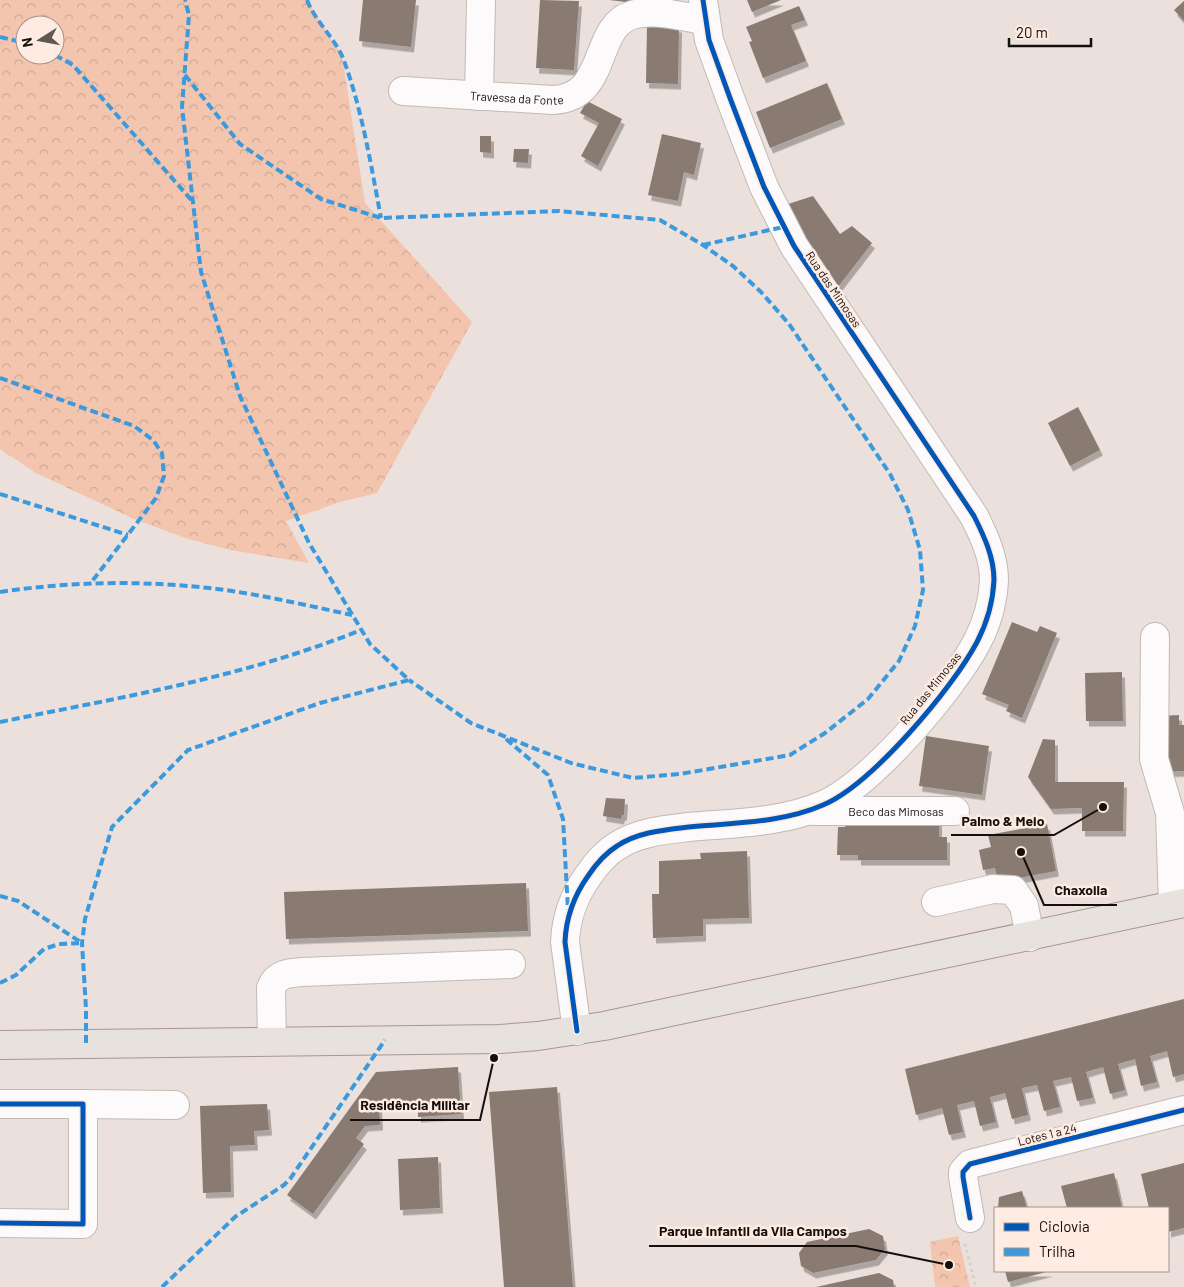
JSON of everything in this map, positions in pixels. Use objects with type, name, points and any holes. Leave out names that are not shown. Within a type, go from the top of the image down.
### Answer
[{"type":"main road","points":[[0,1045],[500,1039],[578,1031],[1178,904]]},
{"type":"street","points":[[479,96],[482,0]]},
{"type":"street","name":"Travessa da Fonte","points":[[403,91],[552,100],[571,96],[591,78],[611,32],[624,18],[636,14],[704,10]]},
{"type":"street","name":"Rua das Mimosas","points":[[578,1031],[565,942],[567,924],[577,892],[607,853],[625,841],[645,833],[777,818],[806,811],[836,798],[867,776],[952,681],[982,630],[993,593],[993,568],[986,541],[966,504],[818,284],[787,233],[760,176],[712,47],[704,10]]},
{"type":"street","points":[[1155,636],[1154,759],[1170,812],[1178,904]]},
{"type":"street","name":"Beco das Mimosas","points":[[806,811],[955,811]]},
{"type":"street","points":[[936,902],[993,889],[1013,890],[1024,906],[1030,936]]},
{"type":"street","points":[[272,1041],[271,988],[273,982],[282,975],[302,972],[511,964]]},
{"type":"street","points":[[0,1104],[175,1104]]},
{"type":"street","points":[[0,1223],[83,1224],[83,1104]]},
{"type":"street","name":"Lotes 1 a 24","points":[[970,1218],[962,1177],[963,1172],[970,1164],[1184,1110]]},
{"type":"path","points":[[970,1218],[963,1235],[976,1287]]},
{"type":"green space","points":[[0,0],[307,0],[342,56],[365,203],[472,322],[377,493],[340,502],[286,521],[309,563],[230,550],[185,538],[134,519],[36,473],[0,449]]},
{"type":"green space","points":[[958,1236],[970,1287],[935,1287],[930,1242]]},
{"type":"building","points":[[363,0],[416,0],[411,47],[359,41]]},
{"type":"building","points":[[540,0],[579,1],[574,70],[536,68]]},
{"type":"building","points":[[609,0],[660,0],[660,6]]},
{"type":"building","points":[[747,0],[781,0],[752,12]]},
{"type":"building","points":[[1184,1],[1184,21],[1174,10]]},
{"type":"building","points":[[799,6],[805,20],[791,25],[806,61],[763,78],[749,42],[752,41],[746,27]]},
{"type":"building","points":[[647,26],[679,27],[678,84],[646,83]]},
{"type":"building","points":[[827,83],[842,119],[770,148],[756,112]]},
{"type":"building","points":[[587,101],[622,119],[598,166],[581,156],[599,123],[580,113]]},
{"type":"building","points":[[662,134],[701,143],[694,175],[684,172],[678,201],[648,195]]},
{"type":"building","points":[[480,136],[491,136],[491,153],[480,152]]},
{"type":"building","points":[[514,149],[529,149],[528,163],[513,162]]},
{"type":"building","points":[[813,196],[840,234],[852,226],[872,243],[838,287],[782,206]]},
{"type":"building","points":[[1078,407],[1100,450],[1070,466],[1048,423]]},
{"type":"building","points":[[1012,622],[1037,632],[1040,626],[1057,633],[1022,718],[1006,711],[1009,705],[982,694]]},
{"type":"building","points":[[1122,672],[1123,721],[1086,721],[1085,673]]},
{"type":"building","points":[[1179,715],[1179,725],[1184,725],[1184,771],[1161,772],[1160,716]]},
{"type":"building","points":[[926,736],[989,746],[982,795],[919,786]]},
{"type":"building","points":[[1043,739],[1055,740],[1055,782],[1124,782],[1123,831],[1082,831],[1082,808],[1051,809],[1028,777]]},
{"type":"building","points":[[606,798],[625,799],[624,815],[622,815],[621,819],[603,816]]},
{"type":"building","points":[[845,816],[939,816],[939,837],[947,837],[947,860],[858,860],[858,855],[837,855],[838,827],[845,827]]},
{"type":"building","points":[[1047,824],[1056,871],[998,882],[995,868],[983,870],[979,850],[991,847],[988,835]]},
{"type":"building","points":[[747,851],[749,918],[703,919],[703,936],[653,938],[652,894],[659,894],[659,861],[701,859],[700,853]]},
{"type":"building","points":[[526,883],[528,931],[286,939],[284,892]]},
{"type":"building","points":[[1184,999],[1184,1074],[1173,1077],[1167,1051],[1150,1056],[1157,1082],[1141,1086],[1135,1059],[1118,1064],[1125,1090],[1110,1094],[1103,1067],[1086,1072],[1093,1098],[1077,1101],[1071,1077],[1053,1081],[1060,1107],[1044,1111],[1037,1085],[1022,1088],[1028,1115],[1012,1119],[1005,1093],[990,1097],[996,1122],[980,1126],[974,1101],[957,1105],[963,1132],[949,1135],[942,1108],[916,1115],[905,1069]]},
{"type":"building","points":[[458,1067],[461,1114],[418,1117],[418,1103],[379,1106],[380,1125],[365,1126],[356,1138],[364,1144],[313,1214],[287,1195],[376,1072]]},
{"type":"building","points":[[557,1087],[573,1287],[504,1287],[489,1092]]},
{"type":"building","points":[[267,1104],[269,1130],[254,1131],[255,1145],[230,1146],[231,1192],[203,1193],[200,1106]]},
{"type":"building","points":[[438,1157],[440,1208],[400,1210],[398,1159]]},
{"type":"building","points":[[1184,1163],[1184,1228],[1169,1232],[1169,1207],[1149,1207],[1141,1174]]},
{"type":"building","points":[[1114,1173],[1122,1207],[1067,1207],[1061,1186]]},
{"type":"building","points":[[1022,1191],[1027,1207],[998,1207],[999,1197]]},
{"type":"building","points":[[869,1229],[883,1236],[885,1249],[876,1260],[813,1273],[801,1266],[799,1253],[807,1242]]},
{"type":"building","points":[[1005,1272],[1046,1272],[1008,1282]]},
{"type":"building","points":[[879,1273],[893,1280],[894,1287],[816,1287]]},
{"type":"marked path","points":[[86,1043],[82,943],[85,919],[112,827],[188,750],[320,703],[409,680],[370,644],[309,543],[240,396],[201,272],[182,107],[189,15],[185,0]]},
{"type":"marked path","points":[[307,0],[310,8],[339,50],[350,77],[365,137],[381,218]]},
{"type":"marked path","points":[[0,37],[15,41]]},
{"type":"marked path","points":[[65,61],[73,65],[193,202]]},
{"type":"marked path","points":[[185,75],[240,144],[321,199],[381,218],[559,211],[660,220],[703,245],[733,266],[761,292],[789,324],[890,474],[908,510],[920,550],[923,590],[915,626],[899,661],[868,699],[825,733],[790,755],[680,774],[633,778],[571,763],[471,723],[409,680]]},
{"type":"marked path","points":[[703,245],[783,227]]},
{"type":"marked path","points":[[0,378],[134,426],[153,440],[162,453],[164,476],[156,498],[90,584]]},
{"type":"marked path","points":[[0,494],[128,535]]},
{"type":"marked path","points":[[0,592],[84,584],[141,583],[241,592],[352,615]]},
{"type":"marked path","points":[[0,722],[228,673],[273,661],[361,630]]},
{"type":"marked path","points":[[506,739],[548,775],[563,819],[568,910]]},
{"type":"marked path","points":[[0,896],[18,901],[82,943]]},
{"type":"marked path","points":[[0,983],[16,975],[44,949],[59,944],[82,943]]},
{"type":"marked path","points":[[162,1287],[235,1217],[284,1185],[290,1179],[385,1040]]},
{"type":"cycle path","points":[[577,1031],[565,942],[569,916],[574,900],[594,867],[608,852],[625,841],[651,832],[774,819],[807,811],[823,805],[842,794],[864,778],[886,757],[950,684],[981,635],[989,612],[994,580],[990,555],[974,516],[794,246],[764,187],[709,40],[703,0]]},
{"type":"cycle path","points":[[0,1104],[83,1104],[83,1224],[0,1223]]},
{"type":"cycle path","points":[[970,1218],[963,1177],[963,1172],[970,1164],[1184,1110]]},
{"type":"place","name":"Palmo & Meio","points":[[1103,807]]},
{"type":"place","name":"Chaxoila","points":[[1021,852]]},
{"type":"place","name":"Residência Militar","points":[[494,1058]]},
{"type":"place","name":"Parque Infantil da Vila Campos","points":[[949,1265]]}]
